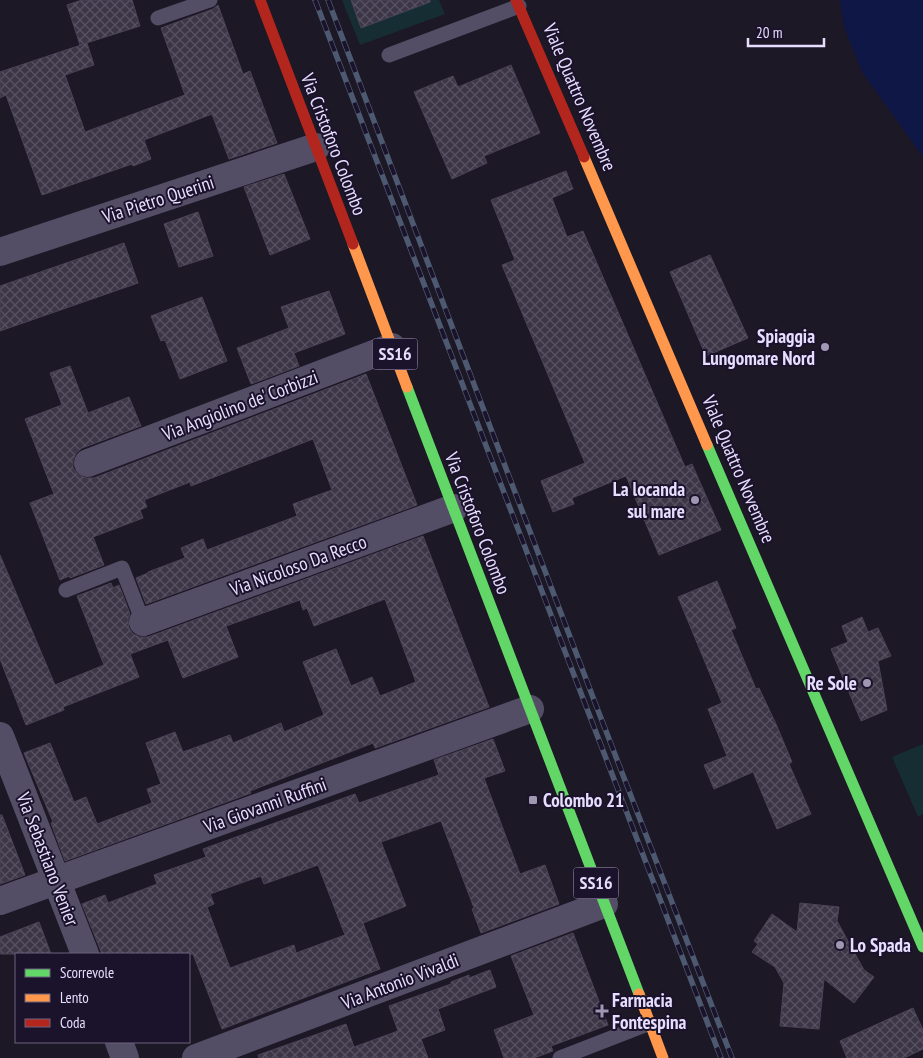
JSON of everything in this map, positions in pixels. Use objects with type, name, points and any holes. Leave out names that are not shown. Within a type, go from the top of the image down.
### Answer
[{"type":"main road","name":"Via Cristoforo Colombo","points":[[260,0],[663,1058]]},
{"type":"main road","name":"Viale Quattro Novembre","points":[[518,3],[923,947]]},
{"type":"street","name":"Via Pietro Querini","points":[[0,252],[316,147]]},
{"type":"street","name":"Via Angiolino de' Corbizzi","points":[[88,463],[392,347]]},
{"type":"street","name":"Via Nicoloso Da Recco","points":[[143,622],[454,508]]},
{"type":"street","name":"Via Giovanni Ruffini","points":[[0,902],[530,709]]},
{"type":"street","name":"Via Sebastiano Venier","points":[[0,736],[85,953]]},
{"type":"street","name":"Via Antonio Vivaldi","points":[[196,1058],[604,904]]},
{"type":"street","points":[[119,1043],[125,1058]]},
{"type":"lane","points":[[158,18],[210,0]]},
{"type":"lane","name":"Viale Quattro Novembre","points":[[389,55],[518,3]]},
{"type":"lane","points":[[66,590],[122,568],[143,622]]},
{"type":"lane","points":[[560,1058],[650,1023]]},
{"type":"green space","points":[[342,0],[351,0],[361,28],[398,14],[393,0],[439,0],[445,14],[360,45]]},
{"type":"green space","points":[[923,744],[923,814],[918,817],[892,757]]},
{"type":"shaded area","points":[[840,0],[923,0],[923,157],[862,72],[844,27]]},
{"type":"building","points":[[82,0],[132,0],[140,26],[80,45],[67,5]]},
{"type":"building","points":[[351,0],[430,0],[430,2],[361,28]]},
{"type":"building","points":[[218,5],[243,74],[250,71],[277,143],[229,159],[212,114],[144,140],[151,159],[42,195],[6,95],[0,98],[0,72],[87,43],[94,65],[65,75],[85,132],[185,95],[161,28],[213,9]]},
{"type":"building","points":[[511,65],[540,133],[484,156],[487,163],[452,179],[414,92],[453,76],[458,87]]},
{"type":"building","points":[[566,171],[573,189],[552,198],[567,237],[583,231],[685,467],[692,464],[721,530],[659,555],[626,476],[572,498],[574,504],[553,512],[541,481],[585,463],[502,265],[515,260],[491,200]]},
{"type":"building","points":[[284,174],[310,239],[270,255],[244,187]]},
{"type":"building","points":[[198,212],[213,256],[179,267],[164,224]]},
{"type":"building","points":[[124,243],[138,283],[0,331],[0,286]]},
{"type":"building","points":[[710,255],[748,338],[706,356],[670,272]]},
{"type":"building","points":[[329,291],[345,334],[294,353],[299,366],[251,384],[237,348],[289,328],[281,307]]},
{"type":"building","points":[[202,297],[227,361],[180,379],[165,340],[161,341],[151,316]]},
{"type":"building","points":[[70,366],[88,413],[129,397],[141,426],[82,448],[76,453],[73,460],[73,468],[79,475],[86,478],[94,478],[366,374],[417,505],[146,604],[136,578],[185,558],[181,548],[203,539],[207,550],[297,516],[293,504],[332,490],[313,439],[191,486],[190,482],[144,500],[147,507],[140,510],[143,518],[93,537],[104,565],[60,580],[30,503],[54,494],[25,419],[62,405],[50,373]]},
{"type":"building","points":[[423,536],[489,707],[375,748],[373,743],[250,791],[251,793],[65,861],[51,823],[53,822],[24,753],[50,743],[74,802],[86,797],[97,824],[152,803],[147,789],[161,784],[146,743],[175,732],[183,752],[230,735],[233,743],[281,723],[284,732],[324,715],[303,662],[336,649],[351,686],[372,677],[380,696],[416,682],[385,599],[314,626],[307,608],[303,610],[300,600],[226,626],[238,657],[183,678],[168,640],[130,654],[139,677],[63,707],[64,710],[26,725],[0,659],[0,555],[55,685],[104,665],[77,596],[111,583],[113,588],[119,585],[130,614],[128,620],[129,628],[133,634],[140,637],[148,637]]},
{"type":"building","points":[[717,581],[736,628],[731,630],[756,689],[759,688],[776,724],[792,762],[789,764],[811,814],[777,829],[753,772],[714,789],[704,765],[727,756],[708,709],[722,703],[678,597]]},
{"type":"building","points":[[862,617],[868,632],[878,628],[891,656],[878,661],[887,710],[861,721],[831,649],[848,642],[842,626]]},
{"type":"building","points":[[493,739],[505,771],[484,778],[520,874],[545,865],[559,904],[481,933],[472,909],[474,908],[441,821],[381,842],[406,906],[363,923],[380,969],[222,1029],[193,954],[102,953],[82,904],[105,895],[108,903],[157,884],[154,875],[206,857],[203,849],[355,794],[359,803],[439,775],[434,760]],"holes":[[[318,865],[345,935],[296,953],[294,945],[230,968],[207,907],[214,904],[210,894],[261,876],[264,884]]]},
{"type":"building","points":[[0,815],[2,815],[25,875],[0,884]]},
{"type":"building","points":[[800,903],[839,907],[837,921],[864,970],[874,977],[854,1003],[824,979],[819,1029],[780,1026],[784,983],[775,967],[752,952],[758,944],[754,941],[772,914],[797,932]]},
{"type":"building","points":[[39,922],[51,953],[0,954],[0,937]]},
{"type":"building","points":[[573,933],[608,1025],[551,1046],[553,1051],[534,1058],[504,1058],[494,1030],[534,1015],[511,956]]},
{"type":"building","points":[[490,970],[496,987],[438,1009],[445,1030],[421,1039],[428,1058],[259,1058],[258,1055],[346,1024],[354,1047],[398,1031],[389,1006],[451,984],[451,982],[469,975],[469,978]]},
{"type":"building","points":[[913,1008],[923,1030],[923,1049],[904,1058],[847,1058],[840,1041]]},
{"type":"railway","points":[[315,0],[721,1058]]},
{"type":"railway","points":[[328,0],[732,1058]]},
{"type":"traffic: fast","points":[[407,387],[639,994]]},
{"type":"traffic: fast","points":[[707,445],[923,947]]},
{"type":"traffic: slow","points":[[584,157],[707,445]]},
{"type":"traffic: slow","points":[[353,244],[407,387]]},
{"type":"traffic: slow","points":[[639,994],[663,1058]]},
{"type":"traffic: jam","points":[[260,0],[353,244]]},
{"type":"traffic: jam","points":[[516,0],[584,157]]},
{"type":"place","name":"Spiaggia Lungomare Nord","points":[[825,347]]},
{"type":"place","name":"La locanda sul mare","points":[[695,500]]},
{"type":"place","name":"Re Sole","points":[[867,683]]},
{"type":"place","name":"Colombo 21","points":[[533,800]]},
{"type":"place","name":"Lo Spada","points":[[840,945]]},
{"type":"place","name":"Farmacia Fontespina","points":[[602,1011]]}]
